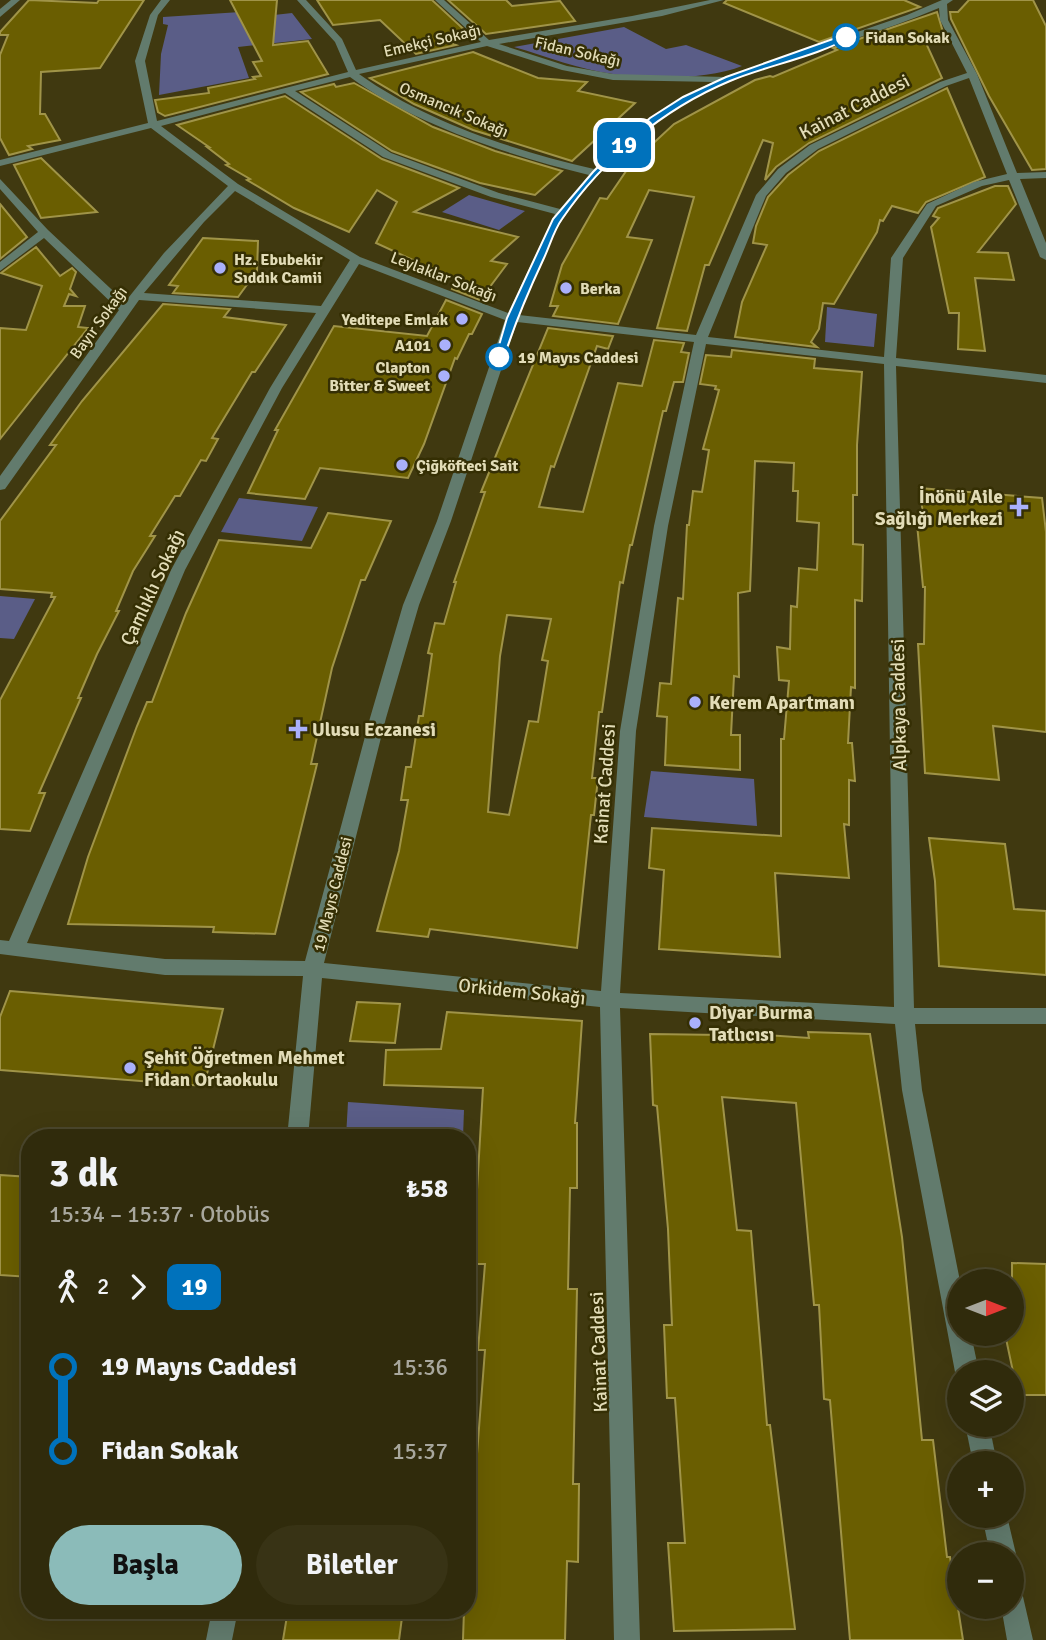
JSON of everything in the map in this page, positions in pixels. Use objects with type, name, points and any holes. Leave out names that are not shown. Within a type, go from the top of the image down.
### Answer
[{"type":"street","points":[[0,14],[16,0]]},
{"type":"street","points":[[0,163],[153,125],[140,61],[154,15],[166,0]]},
{"type":"street","name":"Osmancık Sokağı","points":[[301,0],[338,41],[354,75],[386,98],[545,162],[596,173]]},
{"type":"street","name":"Fidan Sokağı","points":[[439,0],[487,43],[565,68],[613,77],[728,79]]},
{"type":"street","name":"Emekçi Sokağı","points":[[153,125],[487,43],[607,24],[720,0]]},
{"type":"street","points":[[943,1],[944,20],[972,74],[1046,257]]},
{"type":"street","name":"19 Mayıs Caddesi","points":[[298,1129],[313,969],[378,718],[411,605],[444,521],[512,318],[562,213],[596,173],[653,120],[685,99],[728,79],[943,1]]},
{"type":"street","name":"Kainat Caddesi","points":[[626,1640],[610,1000],[628,731],[660,526],[701,340],[761,195],[782,171],[814,147],[943,84],[972,74]]},
{"type":"street","points":[[287,90],[387,155],[495,195],[562,213]]},
{"type":"street","name":"Leylaklar Sokağı","points":[[153,125],[234,186],[356,259],[512,318],[1046,379]]},
{"type":"street","name":"Alpkaya Caddesi","points":[[947,1270],[912,1090],[904,1016],[890,361],[897,258],[932,204],[978,184],[1012,176],[1046,175]]},
{"type":"street","points":[[0,182],[44,232],[125,310]]},
{"type":"street","name":"Bayır Sokağı","points":[[0,486],[135,296],[207,212],[234,186]]},
{"type":"street","points":[[0,268],[44,232]]},
{"type":"street","name":"Çamlıklı Sokağı","points":[[7,947],[178,570],[276,388],[356,259]]},
{"type":"street","points":[[135,296],[324,310]]},
{"type":"street","name":"Orkidem Sokağı","points":[[7,947],[165,967],[313,969],[610,1000],[904,1016],[1046,1016]]},
{"type":"street","points":[[219,1640],[223,1619]]},
{"type":"street","points":[[1016,1619],[1020,1640]]},
{"type":"shaded area","points":[[272,10],[274,15],[292,13],[312,39],[238,47],[249,78],[159,95],[161,54],[168,25],[163,24],[163,17]]},
{"type":"shaded area","points":[[624,27],[666,49],[686,45],[742,66],[696,76],[628,76],[588,69],[514,47]]},
{"type":"shaded area","points":[[469,195],[525,211],[499,230],[442,212]]},
{"type":"shaded area","points":[[827,307],[877,314],[874,347],[825,342]]},
{"type":"shaded area","points":[[239,498],[318,507],[302,541],[221,532]]},
{"type":"shaded area","points":[[0,596],[35,599],[14,639],[0,638]]},
{"type":"shaded area","points":[[651,771],[754,779],[757,826],[644,817]]},
{"type":"shaded area","points":[[348,1102],[464,1110],[463,1129],[346,1129]]},
{"type":"building","points":[[29,0],[97,3],[99,0],[144,0],[100,68],[41,72],[40,114],[45,114],[60,140],[28,146],[32,149],[9,155],[0,138],[0,55],[8,35],[0,35],[0,32]]},
{"type":"building","points":[[230,0],[277,0],[273,45],[308,41],[328,74],[165,116],[158,112],[155,100],[209,93],[208,88],[261,76],[253,62],[262,61]]},
{"type":"building","points":[[317,0],[432,0],[471,36],[443,40],[456,45],[416,54],[380,20],[333,25]]},
{"type":"building","points":[[448,0],[506,0],[512,6],[560,1],[575,21],[486,34]]},
{"type":"building","points":[[727,0],[904,0],[920,7],[819,42],[724,3]]},
{"type":"building","points":[[969,0],[1033,0],[1046,26],[1046,169],[1032,170],[989,96],[951,19],[950,12],[958,12]]},
{"type":"building","points":[[937,12],[943,32],[925,41],[942,78],[809,143],[776,167],[765,180],[773,143],[763,140],[709,265],[705,265],[687,331],[657,328],[694,197],[649,190],[627,237],[652,240],[618,324],[553,316],[558,306],[550,306],[562,265],[600,198],[607,199],[631,164],[674,124],[755,80],[773,77],[837,50],[833,48]]},
{"type":"building","points":[[473,52],[538,78],[587,82],[578,91],[635,103],[572,161],[473,130],[414,104],[370,78]]},
{"type":"building","points":[[354,83],[433,127],[495,151],[562,171],[535,195],[480,183],[392,151],[301,92],[334,84],[336,87]]},
{"type":"building","points":[[947,88],[985,177],[926,202],[918,213],[892,206],[883,221],[880,220],[877,232],[834,304],[823,303],[819,329],[811,342],[817,347],[735,337],[742,302],[767,245],[753,243],[756,226],[768,197],[788,175],[819,151]]},
{"type":"building","points":[[285,96],[382,159],[459,188],[414,212],[518,237],[491,261],[507,264],[480,300],[452,289],[457,278],[432,274],[411,265],[413,260],[376,243],[397,202],[377,190],[349,232],[294,208],[247,180],[250,179],[226,165],[229,164],[209,147],[177,125]]},
{"type":"building","points":[[41,158],[97,212],[41,218],[14,165]]},
{"type":"building","points":[[995,186],[1008,186],[1016,204],[978,252],[1008,253],[1014,280],[975,278],[985,351],[958,349],[959,313],[949,313],[931,227],[939,218],[933,216],[938,208]]},
{"type":"building","points":[[0,204],[27,237],[0,259]]},
{"type":"building","name":"Hz. Ebubekir Sıddık Camii","points":[[203,238],[258,241],[257,271],[238,297],[173,293],[178,286],[169,285]]},
{"type":"building","points":[[36,247],[60,276],[72,268],[76,272],[70,289],[76,296],[69,294],[64,306],[85,306],[78,327],[88,328],[0,439],[0,328],[26,330],[42,286],[1,273]]},
{"type":"building","points":[[446,300],[482,314],[457,359],[455,358],[424,444],[408,478],[320,468],[305,499],[248,493],[278,430],[275,430],[334,326],[427,336]]},
{"type":"building","points":[[163,304],[230,309],[224,317],[286,325],[255,372],[252,372],[212,438],[218,439],[206,461],[201,460],[180,496],[175,496],[150,536],[155,536],[133,571],[116,611],[119,611],[97,654],[78,698],[81,698],[39,793],[45,793],[30,831],[0,829],[0,700],[55,597],[51,597],[52,593],[0,589],[0,521],[56,445],[50,445],[82,401]]},
{"type":"building","points":[[548,328],[613,336],[608,349],[597,346],[554,467],[551,466],[539,507],[583,512],[618,383],[642,386],[654,340],[684,343],[681,352],[689,353],[683,382],[674,382],[666,411],[663,411],[623,583],[620,582],[602,712],[599,712],[592,778],[598,778],[594,815],[591,815],[577,948],[430,929],[428,937],[377,931],[399,851],[408,800],[401,800],[406,767],[411,767],[419,716],[423,716],[432,654],[428,653],[435,623],[444,624],[454,582],[485,492],[481,492]],"holes":[[[507,615],[551,619],[542,660],[548,661],[538,722],[529,721],[509,815],[488,812],[500,656]]]},
{"type":"building","points":[[732,350],[815,359],[814,368],[862,372],[857,495],[853,495],[853,544],[863,545],[862,601],[855,600],[855,688],[851,687],[848,743],[852,743],[855,781],[849,780],[849,825],[844,824],[849,878],[775,873],[780,957],[659,949],[664,870],[649,868],[652,828],[781,836],[781,739],[784,739],[789,681],[779,680],[777,647],[790,649],[791,606],[797,607],[799,568],[817,570],[819,523],[797,521],[798,491],[793,491],[794,463],[755,461],[750,591],[738,593],[739,677],[734,676],[731,735],[740,735],[740,770],[665,765],[667,717],[657,716],[660,683],[671,684],[678,598],[683,599],[687,525],[693,491],[702,492],[709,450],[703,449],[719,390],[715,389],[716,386],[700,384],[706,355],[731,357]]},
{"type":"building","points":[[919,488],[1042,498],[1046,532],[1046,732],[993,726],[999,780],[925,773],[918,644],[924,644],[925,587],[917,524],[925,525]]},
{"type":"building","points":[[328,513],[391,521],[365,580],[361,580],[332,668],[311,764],[317,764],[275,934],[213,932],[214,927],[68,924],[88,857],[137,726],[147,702],[152,702],[186,613],[219,540],[311,548]]},
{"type":"building","points":[[929,838],[1005,844],[1014,909],[1046,911],[1046,975],[939,966],[935,881]]},
{"type":"building","points":[[10,991],[223,1009],[204,1086],[0,1070],[0,1017]]},
{"type":"building","points":[[357,1002],[400,1004],[395,1043],[350,1041]]},
{"type":"building","points":[[447,1012],[582,1021],[575,1123],[577,1188],[570,1188],[568,1289],[577,1289],[573,1484],[579,1484],[578,1562],[567,1561],[565,1640],[463,1640],[464,1619],[476,1619],[476,1467],[485,1350],[478,1350],[485,1264],[476,1264],[476,1207],[483,1088],[384,1085],[386,1050],[441,1049]]},
{"type":"building","points":[[722,1032],[809,1038],[808,1032],[870,1034],[902,1237],[922,1440],[933,1440],[947,1557],[947,1619],[960,1619],[963,1640],[850,1640],[830,1400],[824,1399],[819,1305],[814,1305],[796,1103],[722,1097],[737,1230],[751,1231],[767,1425],[770,1425],[795,1629],[674,1631],[668,1543],[685,1543],[675,1398],[667,1398],[664,1325],[672,1325],[668,1229],[657,1106],[653,1105],[650,1034],[722,1035]]},
{"type":"building","points":[[0,1175],[21,1176],[21,1276],[0,1275]]},
{"type":"building","points":[[1012,1263],[1046,1264],[1046,1395],[1024,1395],[1024,1360],[1011,1360],[1008,1346],[1024,1346],[1024,1269],[1012,1269]]},
{"type":"building","points":[[286,1619],[402,1619],[399,1640],[283,1640]]},
{"type":"bus line","name":"19","points":[[499,357],[512,318],[557,219],[596,173],[627,143],[653,120],[685,99],[728,79],[846,37]]},
{"type":"place","name":"Fidan Sokak","points":[[846,37]]},
{"type":"place","name":"Hz. Ebubekir Sıddık Camii","points":[[220,268]]},
{"type":"place","name":"Berka","points":[[566,288]]},
{"type":"place","name":"Yeditepe Emlak","points":[[462,319]]},
{"type":"place","name":"A101","points":[[445,345]]},
{"type":"place","name":"19 Mayıs Caddesi","points":[[499,357]]},
{"type":"place","name":"Clapton Bitter & Sweet","points":[[444,376]]},
{"type":"place","name":"Çiğköfteci Sait","points":[[402,465]]},
{"type":"place","name":"İnönü Aile Sağlığı Merkezi","points":[[1019,507]]},
{"type":"place","name":"Kerem Apartmanı","points":[[695,702]]},
{"type":"place","name":"Ulusu Eczanesi","points":[[298,729]]},
{"type":"place","name":"Diyar Burma Tatlıcısı","points":[[695,1023]]},
{"type":"place","name":"Şehit Öğretmen Mehmet Fidan Ortaokulu","points":[[130,1068]]}]
